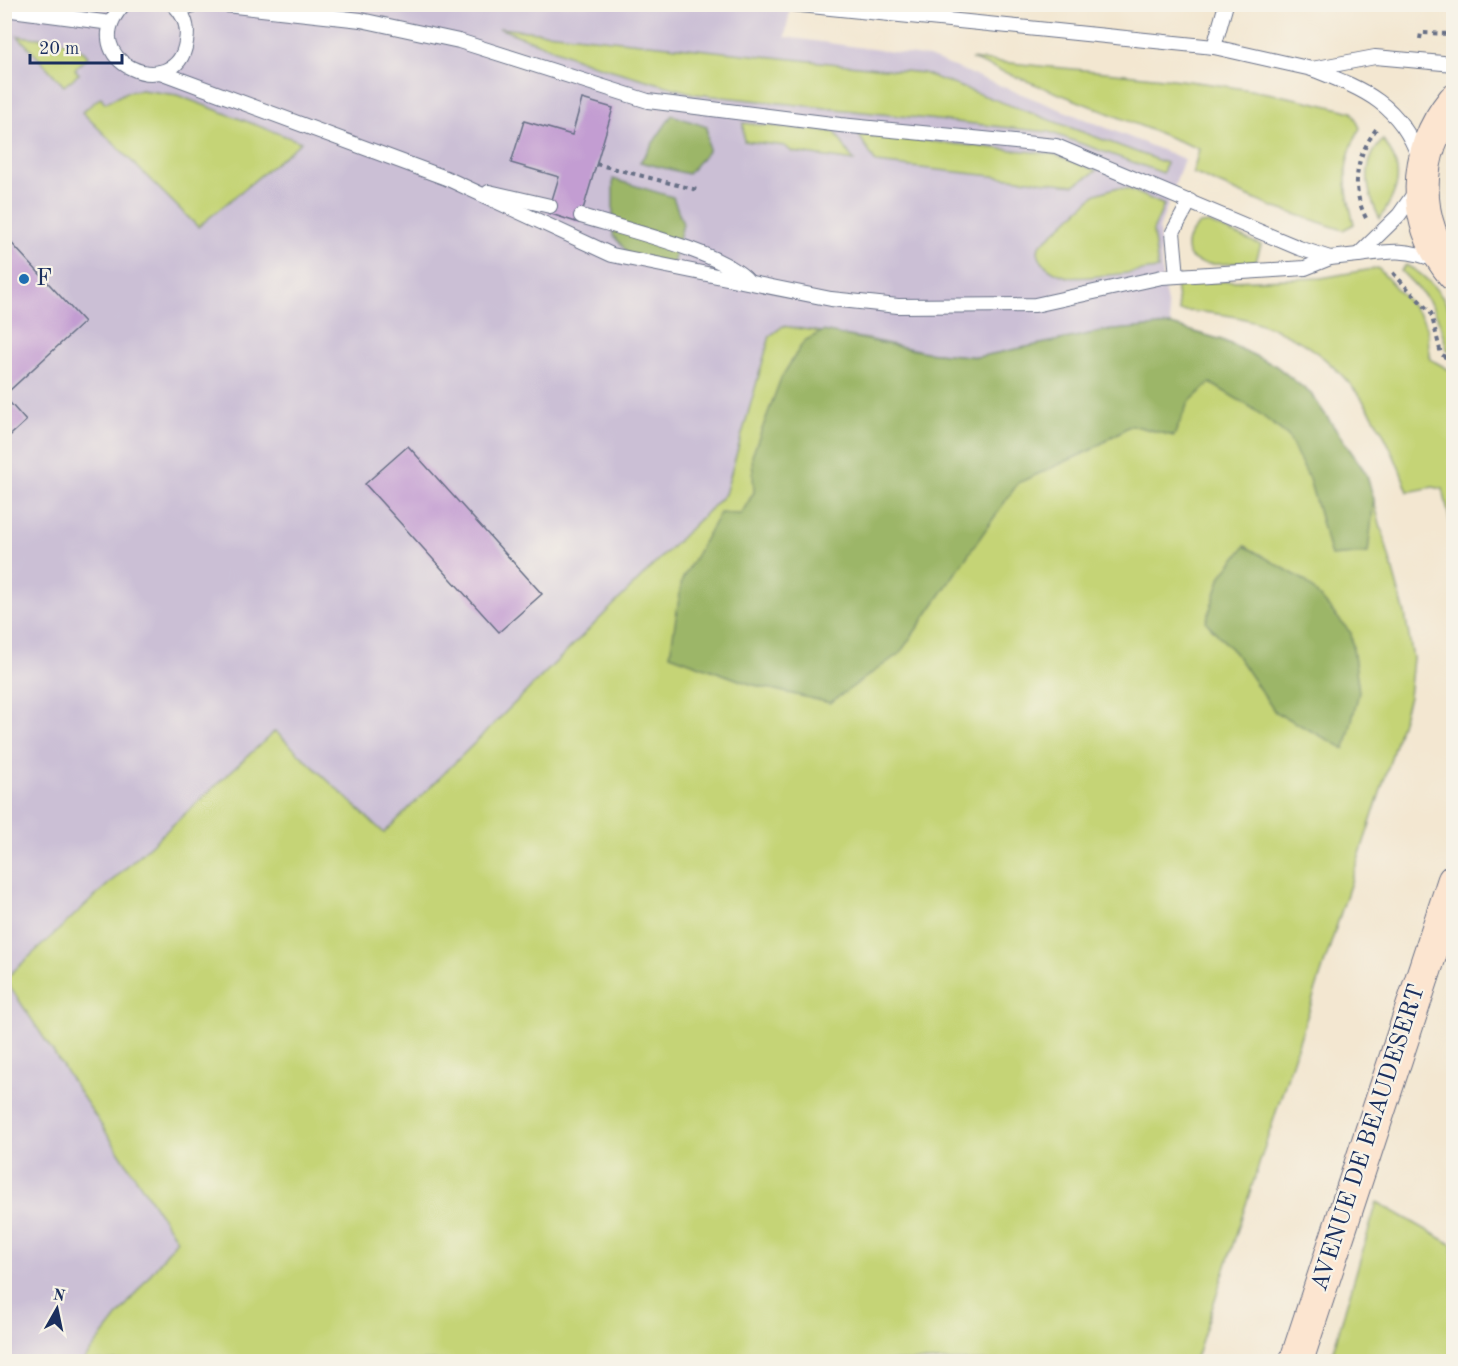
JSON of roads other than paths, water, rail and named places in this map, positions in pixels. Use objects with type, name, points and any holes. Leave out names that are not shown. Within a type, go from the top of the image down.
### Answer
[{"type":"main road","points":[[1450,269],[1431,240],[1423,212],[1421,175],[1430,140],[1441,116],[1454,101]]},
{"type":"main road","name":"AVENUE DE BEAUDESERT","points":[[1296,1362],[1454,881]]},
{"type":"lane","points":[[124,4],[111,23],[110,43],[118,60],[137,72],[160,72],[472,189],[612,255],[831,299],[898,306],[1035,305],[1122,285],[1177,276],[1305,268],[1330,258],[1392,249],[1413,251],[1450,269]]},
{"type":"lane","points":[[160,72],[180,57],[186,46],[185,21],[176,7],[198,4]]},
{"type":"lane","points":[[217,4],[361,20],[459,41],[648,101],[840,125],[1056,146],[1299,248],[1330,258]]},
{"type":"lane","points":[[791,4],[1214,47],[1312,69],[1367,91],[1390,110],[1414,143],[1421,175],[1399,215],[1358,255]]},
{"type":"lane","points":[[1214,47],[1226,4]]},
{"type":"lane","points":[[4,9],[111,23]]},
{"type":"lane","points":[[1312,69],[1375,57],[1454,64]]},
{"type":"lane","points":[[472,189],[550,206]]},
{"type":"lane","points":[[1177,276],[1173,232],[1190,201]]},
{"type":"lane","points":[[581,216],[691,251],[740,273],[748,282]]},
{"type":"place","name":"F","points":[[24,279]]}]
